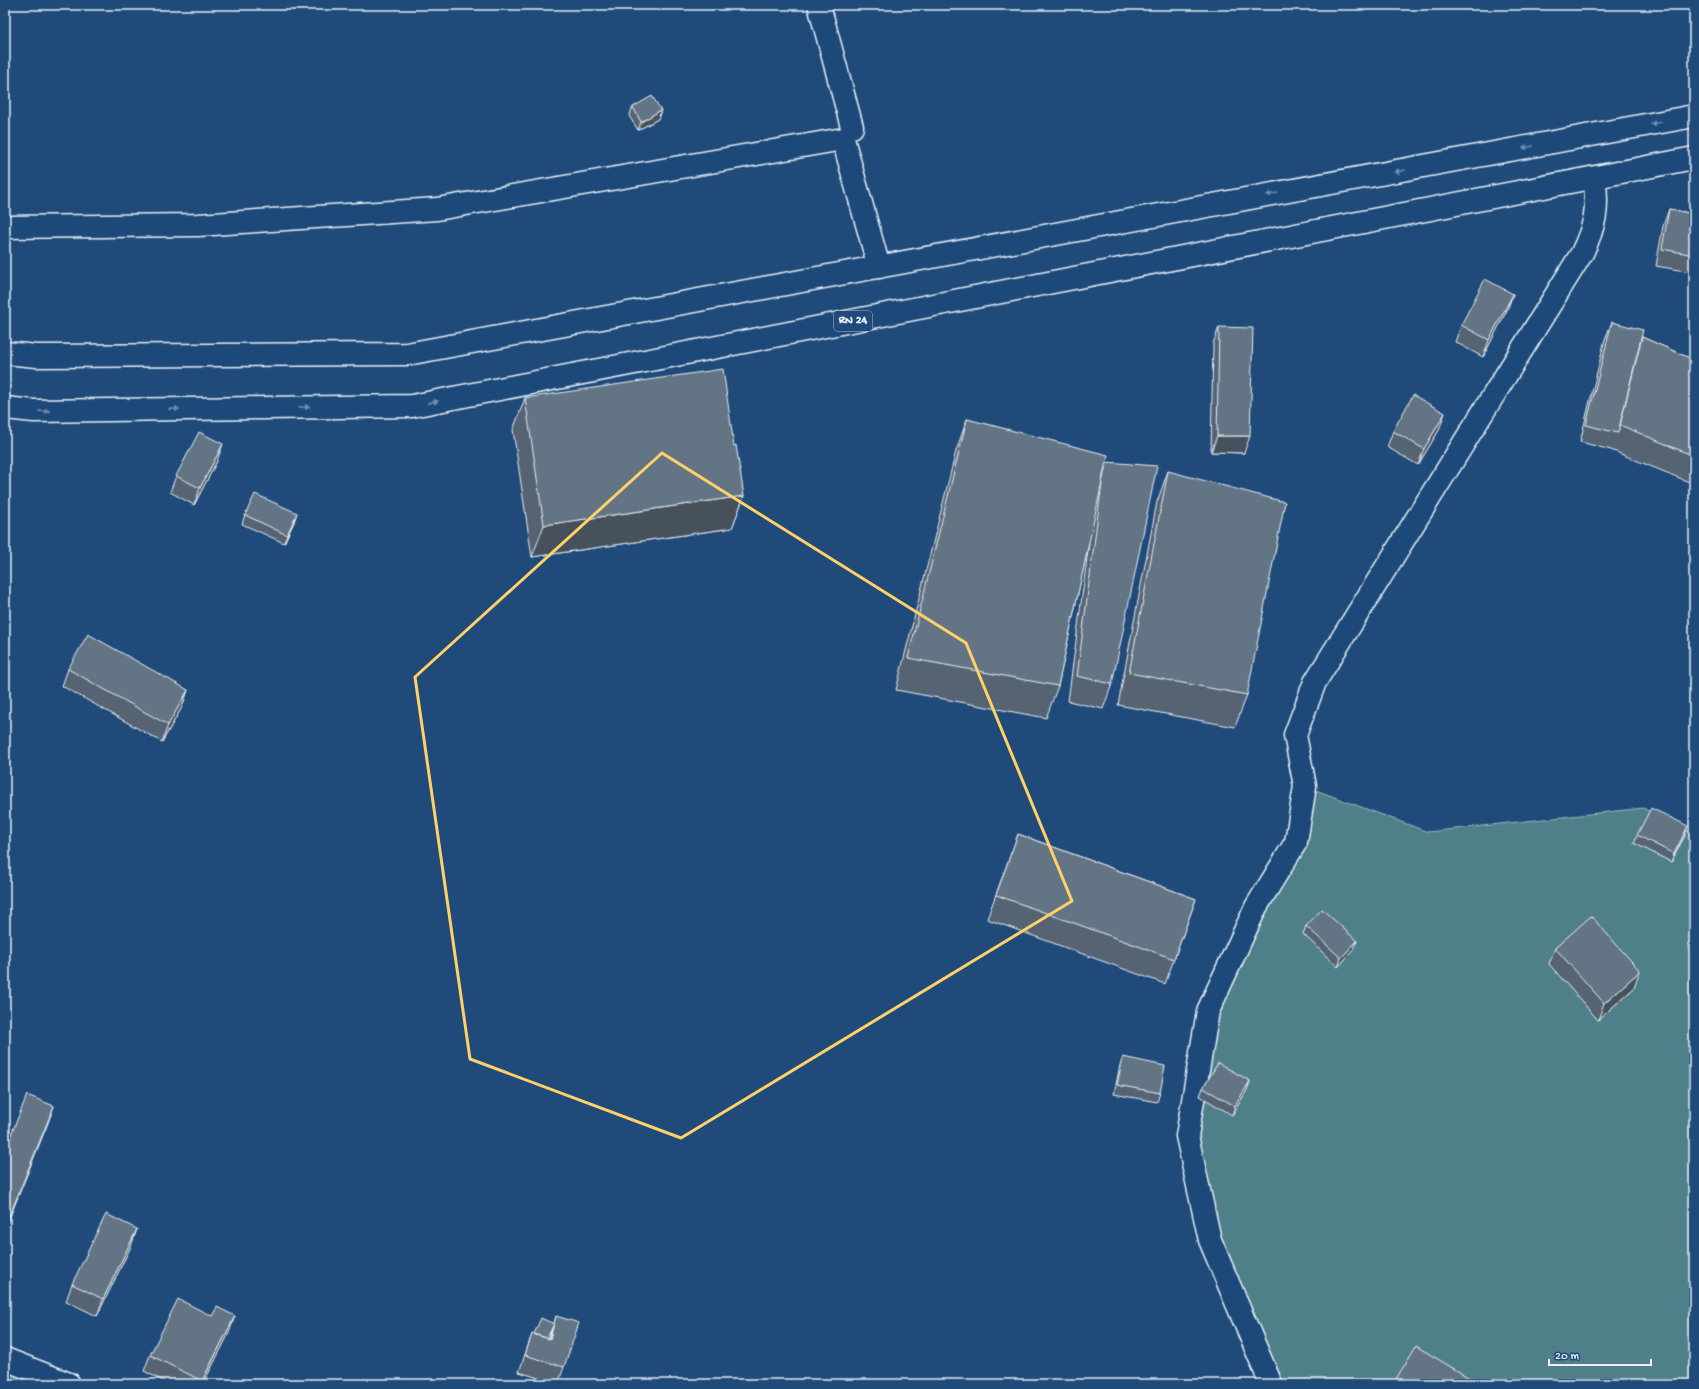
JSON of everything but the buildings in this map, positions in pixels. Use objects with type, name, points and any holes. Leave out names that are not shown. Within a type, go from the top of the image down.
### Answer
[{"type":"main road","points":[[819,5],[852,127]]},
{"type":"main road","points":[[5,353],[37,356],[407,354],[1694,116]]},
{"type":"main road","points":[[5,227],[198,225],[437,209],[843,139],[879,267]]},
{"type":"main road","name":"RN 24","points":[[5,408],[34,411],[412,406],[1694,158]]},
{"type":"main road","points":[[1271,1384],[1210,1240],[1187,1136],[1208,1011],[1256,907],[1296,842],[1305,786],[1295,735],[1315,682],[1582,253],[1590,236],[1596,217],[1597,197],[1594,178]]},
{"type":"main road","points":[[5,1359],[39,1379],[69,1384]]},
{"type":"highlighted area","points":[[662,453],[966,643],[1072,901],[681,1138],[470,1059],[415,677]]},
{"type":"green space","points":[[1305,786],[1428,832],[1643,808],[1694,834],[1694,1384],[1271,1384],[1210,1240],[1187,1136],[1208,1011],[1296,842]]},
{"type":"green space","points":[[5,1359],[69,1384],[5,1384]]}]
